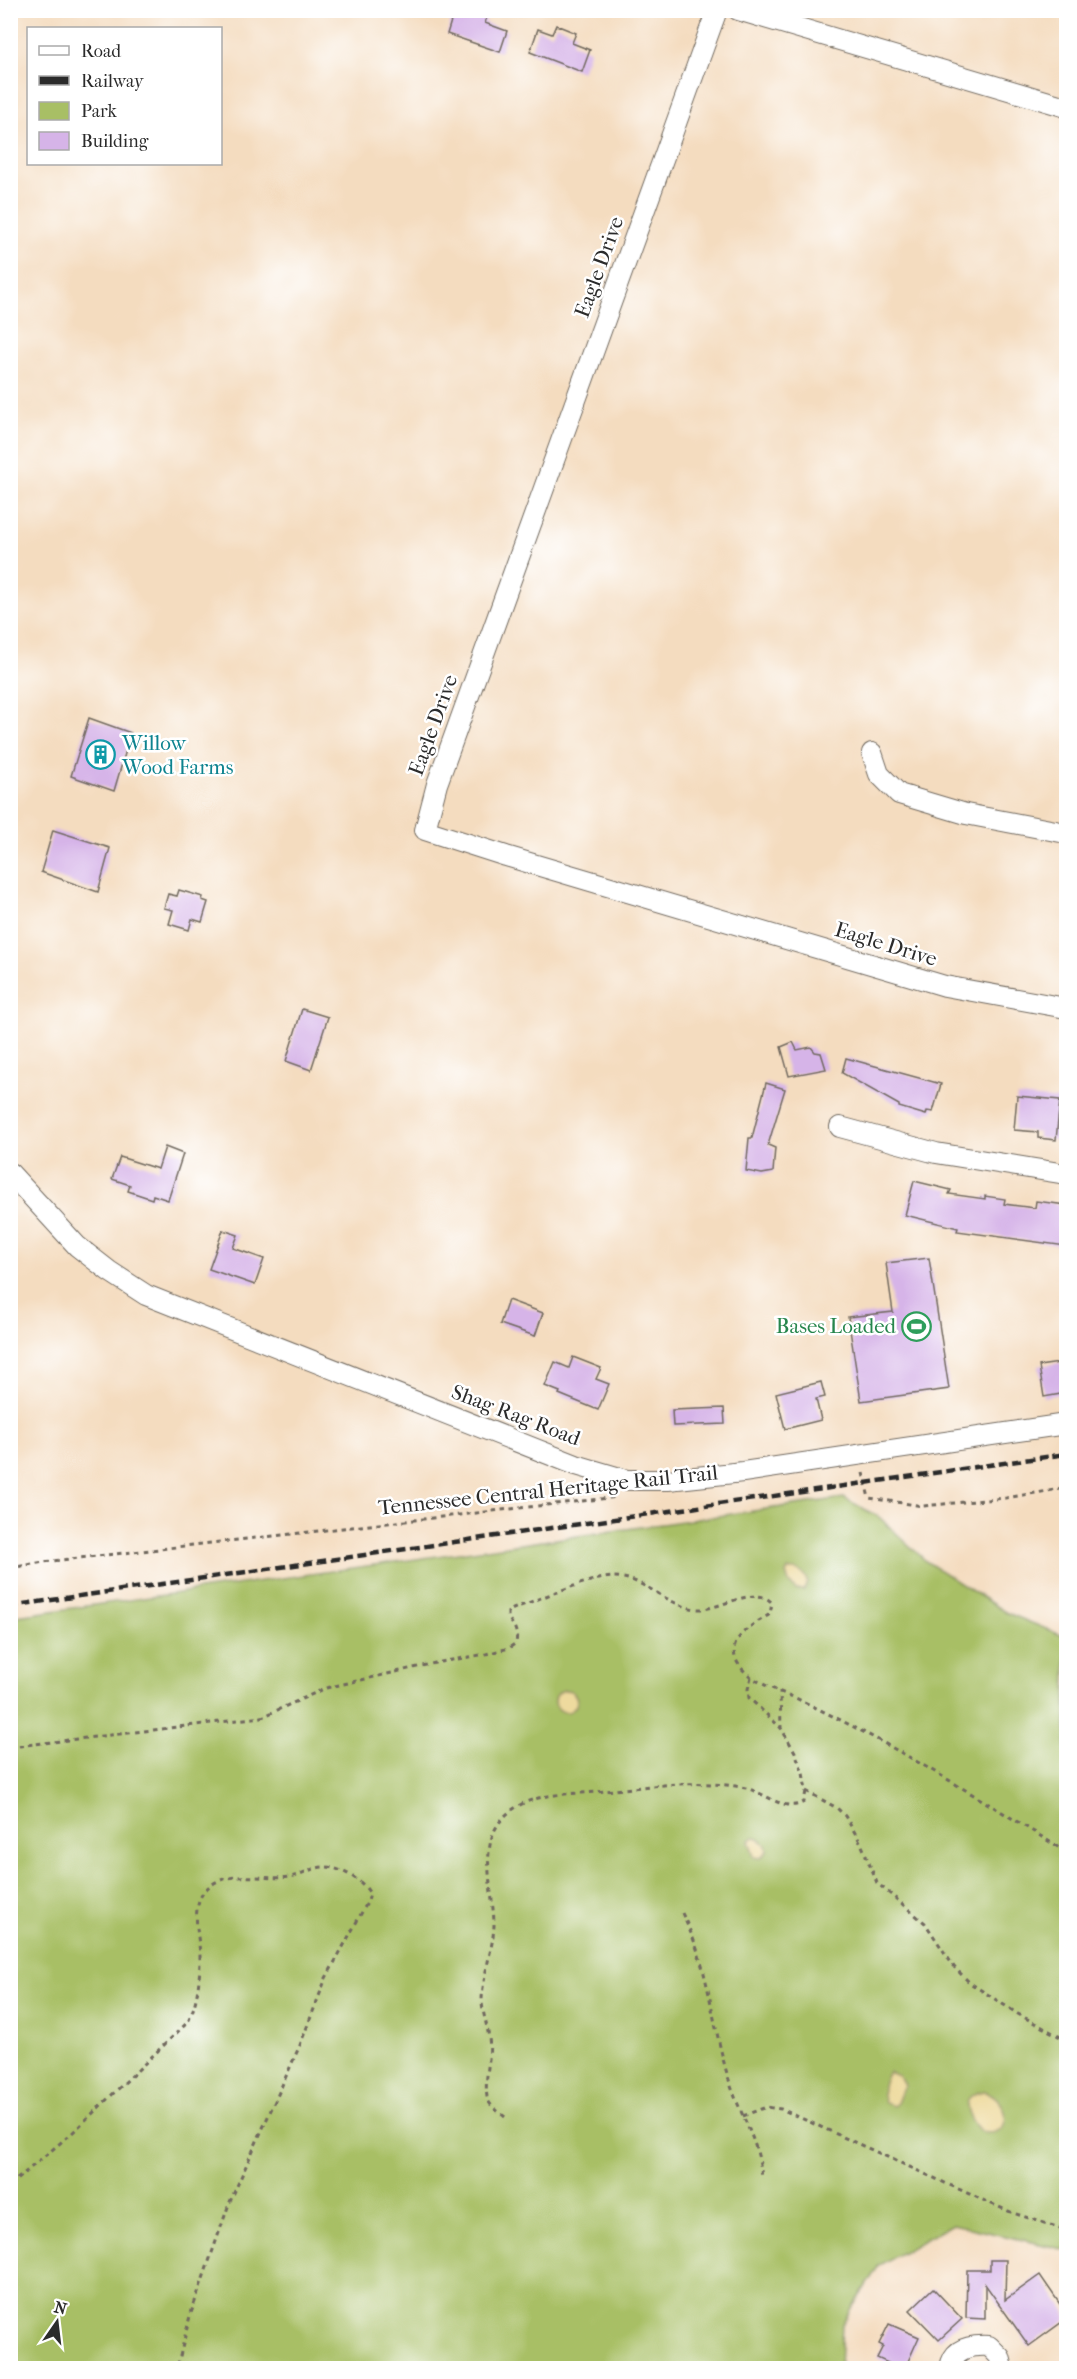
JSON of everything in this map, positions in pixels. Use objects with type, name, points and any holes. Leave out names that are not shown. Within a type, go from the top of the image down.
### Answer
[{"type":"street","name":"Eagle Drive","points":[[717,10],[437,784],[425,830],[945,986],[1066,1008]]},
{"type":"street","points":[[738,10],[1066,107]]},
{"type":"street","points":[[872,753],[879,774],[899,794],[966,813],[1066,833]]},
{"type":"street","points":[[840,1126],[936,1153],[1066,1174]]},
{"type":"street","name":"Shag Rag Road","points":[[10,1173],[77,1246],[109,1271],[146,1295],[576,1465],[627,1480],[668,1480],[743,1472],[1066,1424]]},
{"type":"street","points":[[950,2368],[951,2362],[959,2352],[972,2345],[989,2346],[1000,2357],[1003,2368]]},
{"type":"path","points":[[862,1470],[869,1498],[923,1506],[1006,1498],[1066,1488]]},
{"type":"path","name":"Tennessee Central Heritage Rail Trail","points":[[10,1568],[44,1562],[626,1496]]},
{"type":"path","points":[[10,1747],[262,1718],[326,1688],[435,1663],[498,1652],[516,1643],[518,1635],[508,1618],[508,1612],[572,1588],[615,1577],[645,1587],[685,1608],[715,1607],[749,1596],[767,1597],[772,1603],[770,1614],[744,1631],[735,1648],[735,1657],[751,1677],[867,1733],[938,1772],[1066,1852]]},
{"type":"path","points":[[505,2117],[493,2108],[487,2099],[489,2037],[482,2001],[494,1924],[489,1845],[495,1829],[502,1817],[524,1803],[547,1797],[668,1785],[718,1784],[743,1787],[789,1807],[797,1807],[804,1802],[806,1791],[799,1762],[782,1728],[749,1698],[748,1689],[751,1677]]},
{"type":"path","points":[[780,1691],[782,1728]]},
{"type":"path","points":[[806,1791],[837,1808],[845,1816],[861,1843],[877,1883],[925,1923],[954,1967],[970,1983],[1018,2014],[1066,2040]]},
{"type":"path","points":[[10,2185],[71,2134],[188,2022],[196,2004],[199,1981],[197,1906],[203,1893],[212,1884],[230,1877],[273,1879],[324,1867],[337,1869],[366,1886],[370,1894],[368,1901],[326,1978],[300,2045],[230,2204],[190,2316],[177,2368]]},
{"type":"path","points":[[682,1913],[696,1945],[728,2077],[756,2143],[762,2179]]},
{"type":"path","points":[[743,2116],[766,2107],[781,2109],[1013,2213],[1066,2230]]},
{"type":"green space","points":[[844,1498],[879,1517],[927,1562],[1005,1612],[1066,1637],[1066,2250],[953,2224],[879,2265],[842,2324],[840,2368],[11,2368],[10,1617]]},
{"type":"sand","points":[[788,1570],[795,1570],[803,1574],[807,1583],[804,1590],[796,1590],[789,1583],[786,1573]]},
{"type":"sand","points":[[566,1690],[576,1697],[577,1701],[570,1711],[566,1712],[556,1705],[555,1701],[562,1691]]},
{"type":"sand","points":[[754,1837],[759,1838],[766,1845],[767,1851],[761,1858],[754,1857],[749,1841]]},
{"type":"sand","points":[[889,2072],[899,2076],[904,2085],[897,2103],[893,2106],[885,2103],[883,2095],[884,2083]]},
{"type":"sand","points":[[985,2091],[1001,2103],[1004,2111],[1004,2125],[992,2133],[981,2132],[972,2120],[967,2107],[970,2097]]},
{"type":"building","points":[[454,11],[471,16],[473,12],[487,17],[485,23],[507,31],[500,52],[447,34]]},
{"type":"building","points":[[556,25],[576,33],[572,43],[590,50],[582,72],[530,52],[538,29],[552,34]]},
{"type":"building","name":"Willow Wood Farms","points":[[89,718],[131,733],[114,791],[71,776]]},
{"type":"building","points":[[53,830],[110,848],[98,892],[41,872]]},
{"type":"building","points":[[179,890],[203,897],[202,900],[208,902],[202,922],[192,919],[189,930],[169,924],[173,910],[164,908],[168,894],[177,896]]},
{"type":"building","points":[[302,1009],[328,1017],[311,1070],[286,1061]]},
{"type":"building","points":[[793,1042],[797,1050],[811,1047],[815,1052],[821,1053],[826,1069],[789,1076],[781,1047]]},
{"type":"building","points":[[846,1058],[941,1084],[933,1112],[927,1111],[926,1115],[899,1107],[842,1073]]},
{"type":"building","points":[[766,1083],[785,1089],[768,1145],[775,1148],[773,1172],[762,1174],[746,1171],[749,1138],[752,1138]]},
{"type":"building","points":[[1017,1096],[1060,1100],[1056,1140],[1038,1138],[1038,1132],[1014,1130]]},
{"type":"building","points":[[165,1147],[183,1154],[168,1200],[153,1195],[152,1199],[128,1191],[130,1185],[112,1179],[120,1157],[158,1169]]},
{"type":"building","points":[[914,1181],[951,1190],[949,1194],[1005,1199],[1004,1204],[1035,1208],[1036,1201],[1066,1205],[1066,1246],[957,1231],[958,1228],[905,1215]]},
{"type":"building","points":[[223,1230],[238,1235],[233,1248],[264,1259],[255,1285],[209,1269]]},
{"type":"building","name":"Bases Loaded","points":[[929,1258],[949,1389],[861,1401],[848,1317],[893,1312],[886,1263]]},
{"type":"building","points":[[508,1300],[543,1313],[535,1336],[500,1324]]},
{"type":"building","points":[[573,1357],[601,1368],[596,1379],[609,1384],[598,1410],[545,1386],[555,1362],[569,1368]]},
{"type":"building","points":[[1066,1362],[1066,1393],[1044,1397],[1039,1366]]},
{"type":"building","points":[[821,1382],[825,1397],[816,1399],[821,1420],[785,1429],[776,1393]]},
{"type":"building","points":[[724,1408],[725,1424],[673,1426],[672,1410]]},
{"type":"building","points":[[990,2260],[1006,2260],[1005,2300],[1040,2275],[1066,2313],[1066,2319],[1029,2346],[985,2284],[985,2319],[966,2318],[967,2270],[990,2270]]},
{"type":"building","points":[[933,2288],[962,2319],[939,2340],[910,2310]]},
{"type":"building","points":[[889,2324],[919,2337],[905,2368],[899,2368],[877,2358],[883,2346],[879,2344]]},
{"type":"railway","points":[[10,1606],[1066,1454]]},
{"type":"place","name":"Willow Wood Farms","points":[[101,755]]},
{"type":"place","name":"Bases Loaded","points":[[917,1326]]}]
